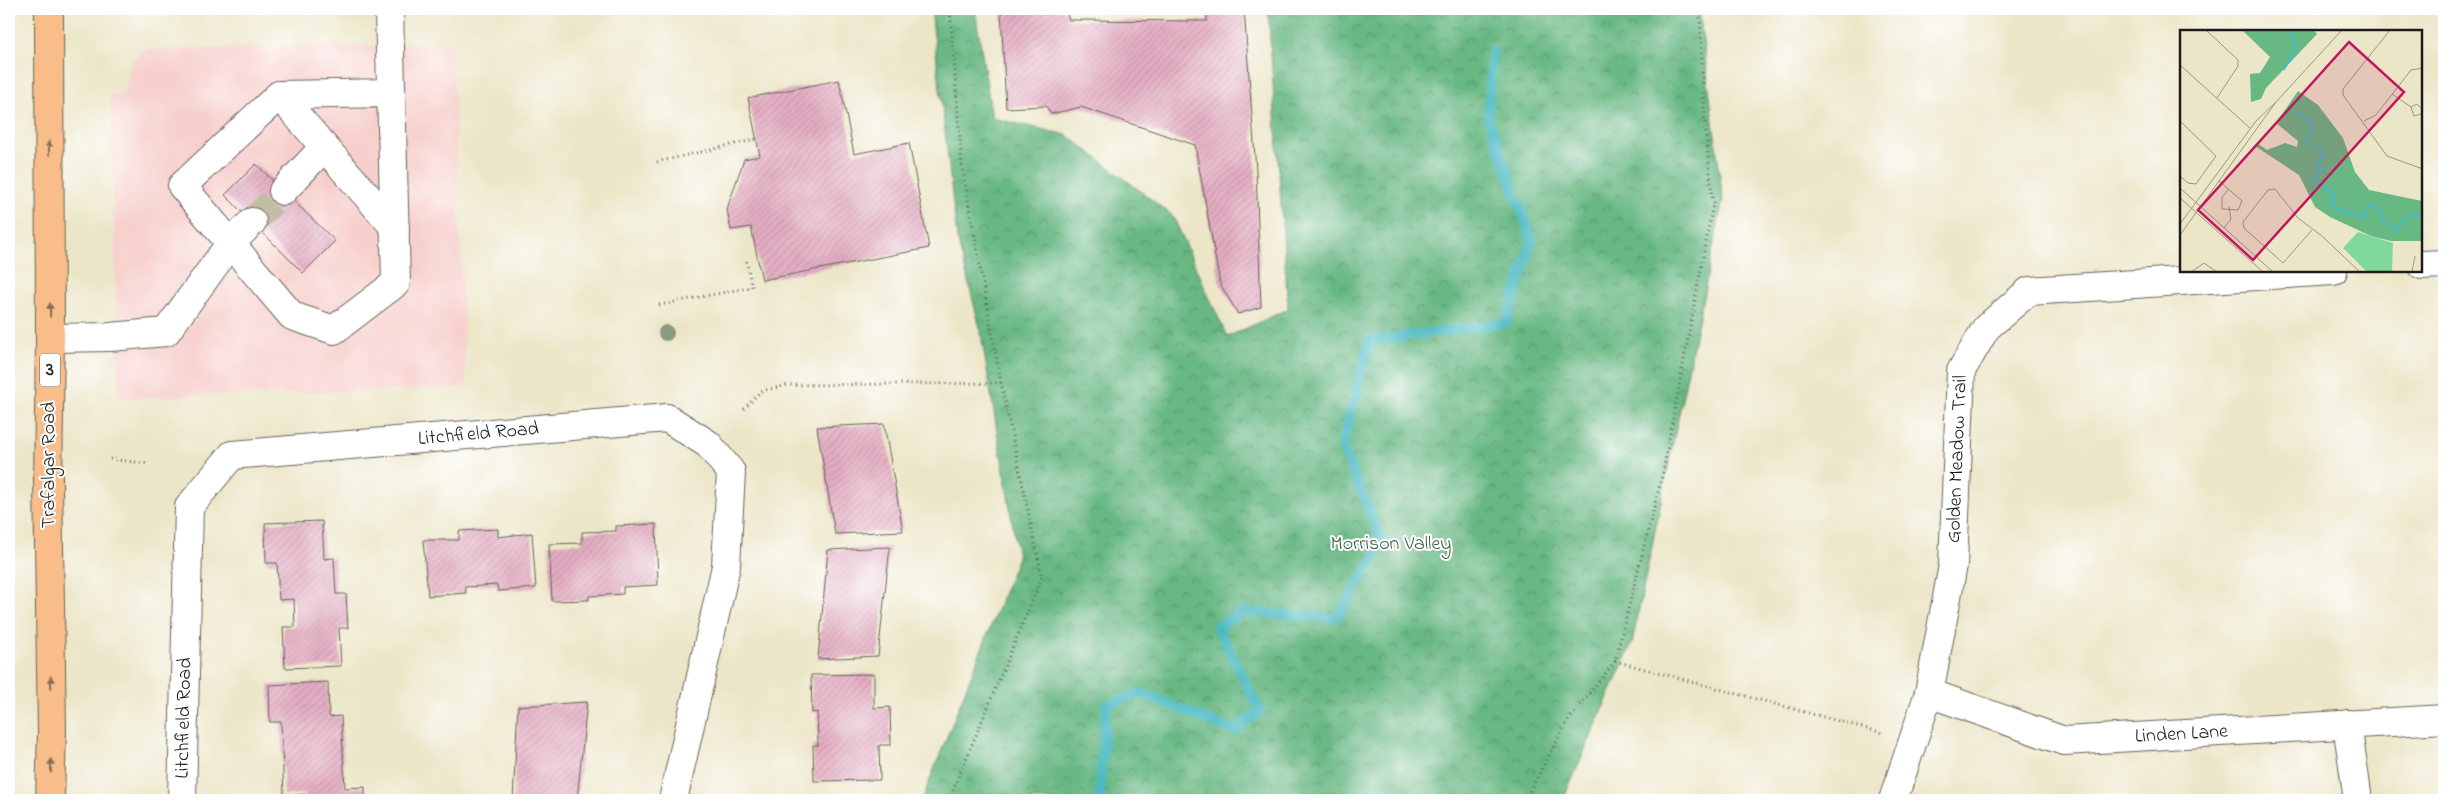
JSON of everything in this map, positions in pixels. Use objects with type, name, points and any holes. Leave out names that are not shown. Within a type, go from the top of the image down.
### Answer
[{"type":"main road","name":"Trafalgar Road","points":[[49,9],[50,338],[48,482],[52,731],[50,800]]},
{"type":"street","points":[[389,9],[396,283],[334,330],[292,316],[182,186],[279,95],[391,93]]},
{"type":"street","points":[[279,95],[395,228]]},
{"type":"street","points":[[283,191],[324,147]]},
{"type":"street","points":[[50,338],[110,337],[166,332],[230,244],[252,222]]},
{"type":"street","points":[[2423,265],[2444,264]]},
{"type":"street","name":"Golden Meadow Trail","points":[[1893,800],[1929,692],[1953,565],[1961,371],[1986,328],[2029,291],[2318,272]]},
{"type":"street","name":"Litchfield Road","points":[[182,800],[189,507],[232,455],[667,418],[708,444],[731,472],[726,566],[673,800]]},
{"type":"street","name":"Linden Lane","points":[[1929,692],[2064,741],[2444,719]]},
{"type":"street","points":[[2347,724],[2358,800]]},
{"type":"path","points":[[949,800],[1042,577],[1001,383],[962,166],[950,9]]},
{"type":"path","points":[[1526,800],[1567,722],[1614,661],[1664,472],[1713,204],[1704,104],[1700,15],[1703,9]]},
{"type":"path","points":[[657,162],[757,140]]},
{"type":"path","points":[[659,305],[752,287],[746,260]]},
{"type":"path","points":[[744,409],[761,391],[788,386],[1001,383]]},
{"type":"path","points":[[110,459],[149,464]]},
{"type":"path","points":[[1614,661],[1913,741]]},
{"type":"shaded area","points":[[452,43],[466,388],[119,398],[110,95],[124,94],[131,63],[142,50]]},
{"type":"green space","name":"Morrison Valley","points":[[931,9],[975,9],[992,118],[1067,135],[1173,216],[1227,337],[1288,309],[1268,9],[1699,9],[1723,200],[1632,643],[1563,800],[922,800],[1018,557],[980,328],[957,238]]},
{"type":"building","points":[[1001,9],[1059,9],[1066,11],[1069,20],[1207,21],[1207,9],[1244,9],[1256,170],[1261,307],[1238,314],[1220,284],[1195,145],[1081,107],[1051,114],[1046,106],[1006,108]]},
{"type":"building","points":[[839,80],[854,154],[909,143],[929,248],[762,280],[751,227],[731,230],[727,209],[744,159],[760,156],[748,98]]},
{"type":"building","points":[[256,164],[335,241],[303,273],[225,195]]},
{"type":"building","points":[[884,424],[903,531],[835,534],[817,427]]},
{"type":"building","points":[[322,521],[324,559],[334,558],[336,594],[346,594],[348,628],[339,628],[341,666],[285,668],[283,627],[295,627],[294,599],[279,600],[277,563],[266,563],[265,523]]},
{"type":"building","points":[[656,524],[658,585],[623,587],[623,594],[589,596],[589,600],[552,601],[549,544],[582,543],[582,532],[616,531],[616,526]]},
{"type":"building","points":[[498,529],[498,537],[532,533],[536,588],[498,591],[497,585],[465,587],[466,593],[428,596],[423,540],[459,540],[459,531]]},
{"type":"building","points":[[890,547],[878,656],[818,659],[828,550]]},
{"type":"building","points":[[874,674],[874,708],[890,707],[891,745],[879,745],[880,780],[814,781],[813,745],[818,745],[817,712],[812,713],[811,675]]},
{"type":"building","points":[[328,682],[329,717],[341,716],[345,788],[365,787],[365,800],[305,800],[305,794],[284,796],[281,722],[270,722],[269,685]]},
{"type":"building","points":[[587,702],[577,800],[513,800],[518,706]]},
{"type":"building","points":[[828,798],[828,800],[807,800],[807,799]]},
{"type":"waterway","points":[[1099,800],[1106,705],[1141,693],[1234,731],[1260,711],[1217,626],[1243,612],[1337,618],[1383,543],[1342,447],[1369,341],[1506,323],[1532,241],[1488,117],[1492,51]]},
{"type":"tunnel","points":[[252,222],[283,191]]}]
